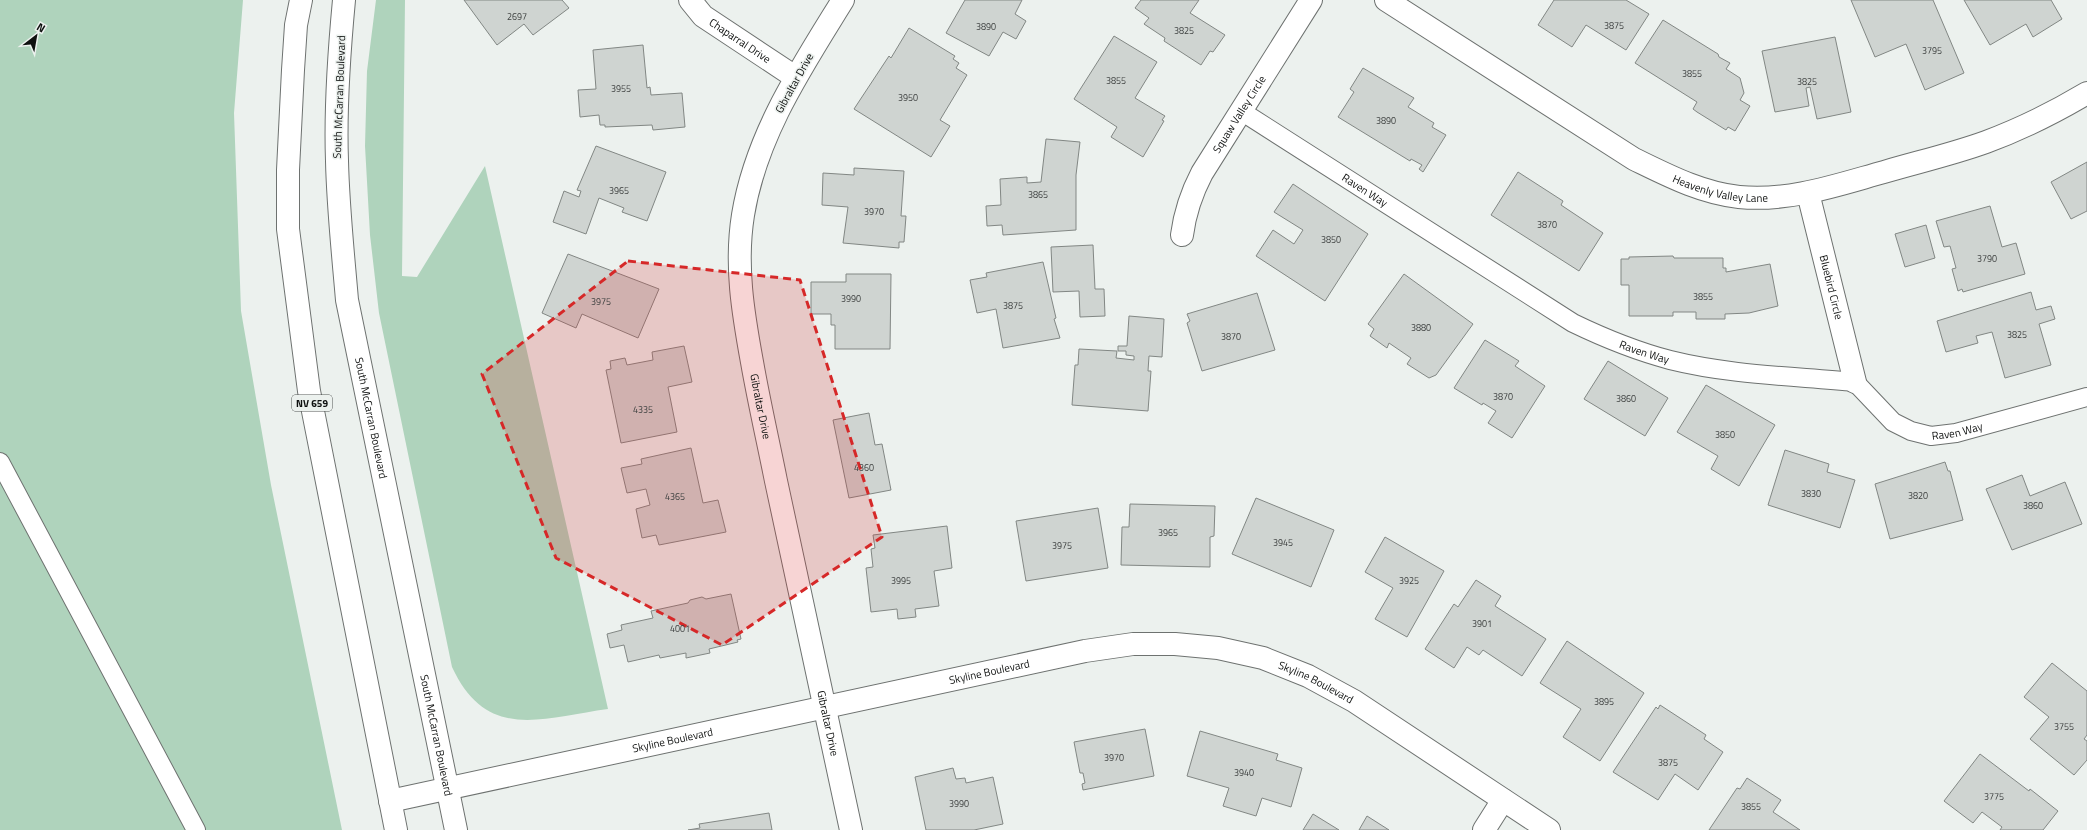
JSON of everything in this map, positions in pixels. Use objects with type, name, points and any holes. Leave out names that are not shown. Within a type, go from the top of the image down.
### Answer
[{"type":"street","name":"NV 659","points":[[301,0],[296,25],[293,70],[288,170],[288,229],[309,391],[396,830]]},
{"type":"street","name":"South McCarran Boulevard","points":[[344,0],[339,51],[336,160],[347,300],[456,830]]},
{"type":"street","name":"Chaparral Drive","points":[[690,0],[703,16],[722,30],[795,76]]},
{"type":"street","name":"Gibraltar Drive","points":[[843,0],[795,76],[770,128],[752,176],[743,216],[739,255],[740,290],[760,407],[851,830]]},
{"type":"street","name":"Squaw Valley Circle","points":[[1182,235],[1184,216],[1191,195],[1241,111],[1311,0]]},
{"type":"street","name":"Heavenly Valley Lane","points":[[1386,0],[1634,159],[1697,188],[1738,197],[1777,198],[1808,193],[1985,142],[2045,116],[2087,93]]},
{"type":"street","name":"Bluebird Circle","points":[[1808,193],[1855,382]]},
{"type":"street","name":"Skyline Boulevard","points":[[390,801],[1085,651],[1133,644],[1175,644],[1218,648],[1263,658],[1308,676],[1354,701],[1549,830]]},
{"type":"street","points":[[1484,830],[1504,800]]},
{"type":"lane","name":"Raven Way","points":[[1241,111],[1573,323],[1602,337],[1671,360],[1725,370],[1855,382],[1893,422],[1911,431],[1931,436],[1956,433],[2087,397]]},
{"type":"lane","points":[[0,462],[196,830]]},
{"type":"highlighted area","points":[[628,261],[800,280],[882,537],[722,645],[556,558],[482,374]]},
{"type":"green space","points":[[0,0],[243,0],[234,113],[241,311],[271,485],[342,830],[0,830]]},
{"type":"green space","points":[[376,0],[405,0],[402,276],[417,277],[485,166],[608,709],[538,719],[518,720],[499,716],[482,706],[466,691],[452,667],[379,313],[370,235],[365,146],[367,71]]},
{"type":"building","points":[[464,0],[562,0],[569,8],[533,35],[524,24],[497,45]]},
{"type":"building","points":[[965,0],[1022,0],[1015,14],[1026,21],[1016,39],[1003,32],[989,56],[946,33]]},
{"type":"building","points":[[1141,0],[1199,0],[1190,13],[1225,35],[1213,52],[1210,51],[1201,65],[1164,41],[1165,38],[1144,24],[1149,18],[1135,8]]},
{"type":"building","points":[[1554,0],[1626,0],[1649,14],[1626,50],[1586,25],[1572,47],[1538,25]]},
{"type":"building","points":[[1851,0],[1933,0],[1964,73],[1925,90],[1906,44],[1875,57]]},
{"type":"building","points":[[1964,0],[2051,0],[2062,19],[2033,37],[2026,24],[1990,45]]},
{"type":"building","points":[[1663,20],[1730,63],[1726,69],[1740,78],[1744,93],[1740,100],[1750,106],[1735,131],[1728,127],[1726,130],[1697,112],[1693,109],[1697,102],[1635,63]]},
{"type":"building","points":[[909,28],[955,56],[953,59],[959,63],[956,68],[967,75],[940,120],[950,126],[931,157],[854,109],[889,56],[891,58]]},
{"type":"building","points":[[1114,36],[1157,62],[1135,98],[1165,116],[1162,120],[1164,121],[1143,157],[1111,137],[1117,127],[1074,99]]},
{"type":"building","points":[[1835,37],[1851,112],[1817,119],[1810,87],[1806,88],[1809,106],[1775,112],[1762,51]]},
{"type":"building","points":[[643,45],[647,88],[650,87],[651,95],[682,93],[685,127],[653,130],[652,125],[605,127],[605,125],[600,125],[599,115],[580,117],[578,90],[596,89],[593,50]]},
{"type":"building","points":[[1363,68],[1414,98],[1408,107],[1434,123],[1432,127],[1446,135],[1423,172],[1419,169],[1422,165],[1411,159],[1410,161],[1338,117],[1354,92],[1350,89]]},
{"type":"building","points":[[1046,139],[1080,142],[1076,175],[1076,230],[1003,235],[1002,225],[987,226],[986,206],[1001,205],[1000,179],[1027,177],[1027,183],[1041,182]]},
{"type":"building","points":[[596,146],[666,172],[647,221],[622,212],[624,208],[599,198],[586,234],[553,222],[564,191],[579,197],[581,191],[577,190]]},
{"type":"building","points":[[2087,162],[2087,211],[2071,219],[2051,182]]},
{"type":"building","points":[[854,168],[904,171],[901,216],[906,216],[904,242],[899,242],[899,248],[843,243],[848,207],[822,205],[823,173],[854,175]]},
{"type":"building","points":[[1518,172],[1563,201],[1561,205],[1603,233],[1579,271],[1491,215]]},
{"type":"building","points":[[1293,184],[1368,234],[1325,301],[1256,256],[1273,230],[1294,244],[1303,230],[1274,212]]},
{"type":"building","points":[[1990,206],[2002,247],[2016,243],[2025,274],[1963,292],[1962,289],[1958,291],[1952,269],[1956,268],[1950,246],[1944,247],[1936,221]]},
{"type":"building","points":[[1926,225],[1935,258],[1905,267],[1895,234]]},
{"type":"building","points":[[1093,245],[1095,289],[1104,289],[1105,316],[1080,317],[1079,291],[1053,292],[1051,247]]},
{"type":"building","points":[[568,254],[659,289],[638,338],[582,314],[576,328],[542,313]]},
{"type":"building","points":[[1673,256],[1674,258],[1723,258],[1723,268],[1726,268],[1726,272],[1770,264],[1778,306],[1749,313],[1725,314],[1725,319],[1696,319],[1696,312],[1673,312],[1673,316],[1629,316],[1629,285],[1621,285],[1621,259],[1629,259],[1629,257]]},
{"type":"building","points":[[1043,262],[1056,318],[1054,319],[1060,338],[1003,348],[996,309],[977,313],[970,280],[987,277],[986,273]]},
{"type":"building","points":[[846,274],[891,274],[890,349],[835,349],[835,325],[831,325],[831,314],[811,314],[811,282],[846,282]]},
{"type":"building","points":[[1404,274],[1473,324],[1436,375],[1429,378],[1407,364],[1411,358],[1389,343],[1387,348],[1370,336],[1374,329],[1368,324]]},
{"type":"building","points":[[2031,292],[2036,310],[2051,306],[2055,319],[2039,324],[2051,365],[2005,378],[1992,332],[1976,336],[1978,343],[1946,352],[1937,321]]},
{"type":"building","points":[[1257,293],[1275,350],[1202,371],[1187,323],[1190,321],[1187,314]]},
{"type":"building","points":[[1129,316],[1164,319],[1162,357],[1149,356],[1148,371],[1151,371],[1148,411],[1072,405],[1075,365],[1078,365],[1079,349],[1117,351],[1116,358],[1134,360],[1134,356],[1126,355],[1126,351],[1118,351],[1118,346],[1127,346]]},
{"type":"building","points":[[1485,340],[1519,361],[1515,366],[1545,386],[1512,438],[1488,423],[1496,411],[1483,403],[1482,405],[1454,388]]},
{"type":"building","points":[[684,346],[692,382],[668,387],[677,432],[621,443],[606,370],[611,369],[610,361],[625,358],[627,365],[653,360],[652,352]]},
{"type":"building","points":[[1608,361],[1668,398],[1645,436],[1584,399]]},
{"type":"building","points":[[1706,385],[1775,425],[1739,486],[1711,469],[1718,456],[1677,432]]},
{"type":"building","points":[[869,413],[875,445],[882,444],[891,490],[849,498],[833,420]]},
{"type":"building","points":[[691,448],[703,503],[718,500],[726,532],[659,545],[656,535],[642,538],[636,509],[650,505],[646,489],[627,493],[621,468],[642,464],[641,459]]},
{"type":"building","points":[[1785,450],[1829,464],[1827,472],[1855,480],[1840,528],[1768,505]]},
{"type":"building","points":[[1945,462],[1948,471],[1950,471],[1963,520],[1890,539],[1875,484]]},
{"type":"building","points":[[2022,475],[2030,496],[2065,482],[2082,524],[2012,550],[1986,489]]},
{"type":"building","points":[[1256,498],[1334,530],[1311,587],[1232,554]]},
{"type":"building","points":[[1130,504],[1215,506],[1214,536],[1210,537],[1210,567],[1121,565],[1122,527],[1129,527]]},
{"type":"building","points":[[1098,508],[1108,568],[1026,581],[1016,521]]},
{"type":"building","points":[[947,526],[952,568],[934,571],[939,606],[915,609],[916,617],[898,619],[897,609],[871,612],[866,568],[873,567],[871,549],[875,548],[873,535]]},
{"type":"building","points":[[1385,537],[1444,571],[1407,637],[1375,619],[1393,588],[1365,572]]},
{"type":"building","points":[[1476,580],[1501,596],[1495,606],[1546,639],[1522,676],[1483,650],[1479,655],[1467,647],[1454,668],[1425,649],[1454,604],[1458,607]]},
{"type":"building","points":[[731,594],[741,639],[737,640],[738,642],[709,649],[710,653],[686,658],[686,653],[660,658],[659,655],[628,662],[624,645],[610,648],[607,634],[622,630],[621,625],[653,618],[651,611],[688,603],[690,600],[702,597],[706,599]]},
{"type":"building","points":[[1567,641],[1644,693],[1600,761],[1563,737],[1581,709],[1540,683]]},
{"type":"building","points":[[2052,663],[2087,691],[2087,735],[2084,739],[2087,741],[2087,760],[2074,775],[2030,739],[2049,717],[2024,697]]},
{"type":"building","points":[[1660,705],[1706,735],[1704,739],[1723,752],[1698,790],[1675,774],[1658,800],[1613,772],[1656,707],[1658,709]]},
{"type":"building","points":[[1145,729],[1154,776],[1083,790],[1082,784],[1085,783],[1083,773],[1080,773],[1074,742]]},
{"type":"building","points":[[1200,731],[1278,754],[1276,760],[1302,768],[1291,807],[1262,798],[1256,816],[1223,806],[1229,788],[1187,776]]},
{"type":"building","points":[[1980,754],[2029,791],[2030,789],[2058,811],[2043,830],[2000,830],[2002,827],[1982,812],[1973,823],[1944,801]]},
{"type":"building","points":[[953,768],[956,779],[965,778],[966,783],[993,777],[1003,824],[974,830],[926,830],[915,777]]},
{"type":"building","points":[[1747,778],[1781,800],[1773,812],[1800,830],[1709,830],[1737,788],[1740,789]]},
{"type":"building","points":[[769,813],[772,830],[688,830],[700,828],[699,824]]},
{"type":"building","points":[[1313,814],[1339,830],[1303,830]]},
{"type":"building","points":[[1367,816],[1389,830],[1359,830]]}]
